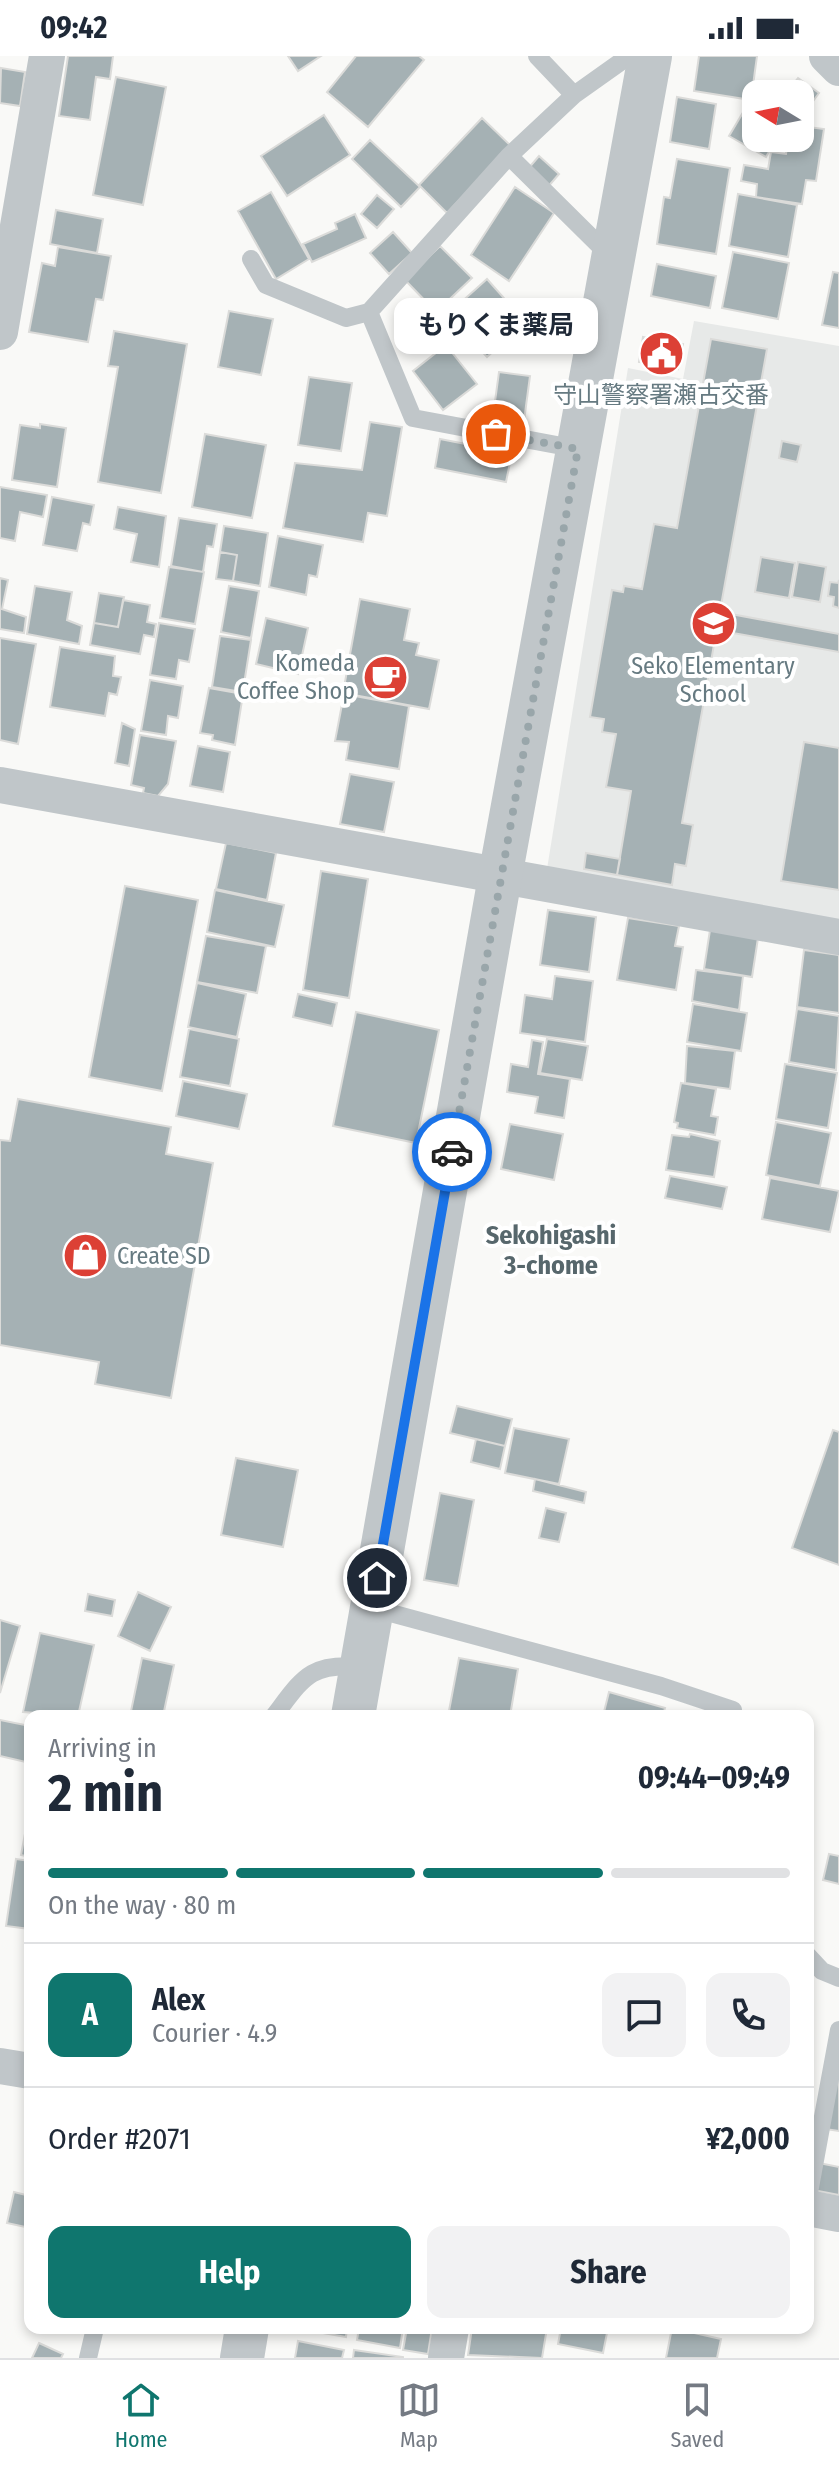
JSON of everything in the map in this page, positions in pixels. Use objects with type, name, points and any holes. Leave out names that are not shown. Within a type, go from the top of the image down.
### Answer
[{"type":"street","points":[[0,332],[13,182],[47,56]]},
{"type":"street","points":[[354,1710],[500,877],[650,56]]},
{"type":"street","points":[[827,56],[839,68]]},
{"type":"street","points":[[0,785],[839,937]]},
{"type":"street","points":[[0,2066],[24,2070]]},
{"type":"street","points":[[814,2209],[839,2214]]},
{"type":"street","points":[[242,2358],[246,2334]]},
{"type":"street","points":[[446,2358],[450,2334]]},
{"type":"lane","points":[[537,56],[574,95]]},
{"type":"lane","points":[[251,259],[266,285],[346,318],[369,312],[509,156],[574,95],[629,56]]},
{"type":"lane","points":[[509,156],[613,259]]},
{"type":"lane","points":[[369,312],[413,418],[578,449]]},
{"type":"lane","points":[[372,1608],[661,1686],[733,1710]]},
{"type":"lane","points":[[279,1710],[308,1672],[336,1664],[362,1667]]},
{"type":"lane","points":[[814,1962],[822,1971],[839,1978]]},
{"type":"lane","points":[[814,2165],[839,2030]]},
{"type":"lane","points":[[88,2358],[94,2334]]},
{"type":"shaded area","name":"Seko Elementary School","points":[[694,321],[839,346],[839,922],[547,869],[628,368],[683,379]]},
{"type":"building","points":[[68,56],[113,56],[110,79],[96,77],[90,120],[59,116]]},
{"type":"building","points":[[288,56],[321,56],[298,71]]},
{"type":"building","points":[[356,56],[419,56],[424,60],[368,127],[327,92]]},
{"type":"building","points":[[699,56],[757,56],[754,80],[742,80],[742,99],[694,91]]},
{"type":"building","points":[[1,68],[25,72],[20,106],[0,103]]},
{"type":"building","points":[[116,77],[166,87],[143,205],[93,195]]},
{"type":"building","points":[[677,97],[716,104],[709,149],[670,142]]},
{"type":"building","points":[[742,114],[742,143],[729,136]]},
{"type":"building","points":[[324,115],[350,155],[287,196],[261,156]]},
{"type":"building","points":[[482,118],[511,146],[447,213],[419,185]]},
{"type":"building","points":[[814,128],[824,129],[816,181],[806,180],[802,204],[756,197],[757,184],[741,181],[744,165],[768,169],[771,152],[814,152]]},
{"type":"building","points":[[370,140],[420,187],[401,207],[352,159]]},
{"type":"building","points":[[539,156],[559,174],[547,188],[527,170]]},
{"type":"building","points":[[677,159],[730,168],[716,254],[657,244],[664,197],[670,198]]},
{"type":"building","points":[[515,187],[554,213],[509,281],[471,255]]},
{"type":"building","points":[[271,192],[309,259],[276,279],[238,211]]},
{"type":"building","points":[[738,194],[797,205],[788,257],[729,246]]},
{"type":"building","points":[[377,195],[394,209],[377,228],[361,214]]},
{"type":"building","points":[[56,210],[103,219],[97,253],[50,244]]},
{"type":"building","points":[[355,214],[366,238],[312,262],[303,244],[337,229],[335,223]]},
{"type":"building","points":[[393,232],[412,253],[389,274],[370,253]]},
{"type":"building","points":[[440,246],[472,278],[436,312],[405,280]]},
{"type":"building","points":[[58,247],[111,256],[103,300],[96,299],[88,342],[29,332],[42,263],[55,266]]},
{"type":"building","points":[[733,252],[789,263],[778,319],[722,308]]},
{"type":"building","points":[[657,264],[716,276],[710,308],[651,296]]},
{"type":"building","points":[[833,272],[839,273],[839,328],[822,325]]},
{"type":"building","points":[[487,279],[525,322],[487,357],[448,314]]},
{"type":"building","points":[[413,301],[430,323],[415,334],[399,312]]},
{"type":"building","points":[[229,311],[273,319],[261,375],[218,367]]},
{"type":"building","points":[[114,331],[187,344],[161,493],[98,482],[118,367],[108,366]]},
{"type":"building","name":"守山警察署瀬古交番","points":[[643,337],[683,344],[678,369],[639,362]]},
{"type":"building","points":[[711,339],[767,349],[682,823],[693,825],[686,866],[675,864],[672,885],[617,875],[631,791],[606,787],[616,734],[602,732],[604,719],[590,717],[612,590],[623,592],[624,586],[642,589],[654,524],[677,528]]},
{"type":"building","points":[[446,345],[477,384],[443,410],[413,371]]},
{"type":"building","points":[[499,372],[530,376],[524,421],[493,416]]},
{"type":"building","points":[[309,377],[352,383],[341,451],[298,445]]},
{"type":"building","points":[[370,422],[402,427],[387,516],[368,513],[363,542],[283,528],[295,463],[362,470]]},
{"type":"building","points":[[40,424],[66,428],[57,487],[12,480],[20,425],[40,428]]},
{"type":"building","points":[[205,434],[266,445],[252,518],[192,507]]},
{"type":"building","points":[[440,439],[512,453],[506,482],[435,468]]},
{"type":"building","points":[[782,441],[801,445],[797,462],[779,458]]},
{"type":"building","points":[[0,487],[47,495],[43,517],[20,512],[15,541],[0,538]]},
{"type":"building","points":[[52,497],[94,505],[90,525],[83,523],[77,551],[43,545]]},
{"type":"building","points":[[118,507],[166,516],[159,567],[131,562],[137,534],[114,529]]},
{"type":"building","points":[[179,518],[217,524],[213,547],[207,546],[203,572],[171,566]]},
{"type":"building","points":[[224,526],[268,533],[260,586],[233,581],[237,555],[220,552]]},
{"type":"building","points":[[278,536],[323,545],[317,577],[309,575],[306,595],[269,587]]},
{"type":"building","points":[[220,552],[237,555],[233,581],[216,579]]},
{"type":"building","points":[[761,557],[795,563],[789,598],[755,592]]},
{"type":"building","points":[[798,562],[826,567],[820,602],[792,597]]},
{"type":"building","points":[[169,567],[204,572],[195,624],[160,618]]},
{"type":"building","points":[[0,578],[8,580],[2,609],[26,617],[24,633],[0,629]]},
{"type":"building","points":[[839,580],[839,608],[833,606],[834,597],[828,596],[830,582],[838,583]]},
{"type":"building","points":[[35,586],[72,592],[67,620],[82,626],[79,644],[27,634]]},
{"type":"building","points":[[229,586],[259,591],[251,638],[221,632]]},
{"type":"building","points":[[99,593],[124,597],[118,627],[94,623]]},
{"type":"building","points":[[360,599],[410,609],[404,640],[419,643],[416,655],[439,660],[429,709],[343,693]]},
{"type":"building","points":[[123,600],[150,605],[147,622],[156,624],[154,637],[144,635],[140,654],[90,645],[94,623],[118,627]]},
{"type":"building","points":[[720,612],[839,634],[839,652],[716,630]]},
{"type":"building","points":[[266,618],[308,628],[298,674],[256,664]]},
{"type":"building","points":[[159,623],[195,629],[189,662],[179,660],[176,679],[150,675]]},
{"type":"building","points":[[220,636],[251,640],[244,684],[237,683],[236,691],[212,687]]},
{"type":"building","points":[[0,638],[36,644],[18,744],[0,740]]},
{"type":"building","points":[[60,647],[115,656],[113,676],[121,677],[117,695],[109,693],[105,716],[50,707]]},
{"type":"building","points":[[150,680],[183,686],[178,718],[168,716],[166,735],[141,731]]},
{"type":"building","points":[[209,688],[243,694],[235,745],[212,740],[213,735],[200,733]]},
{"type":"building","points":[[344,694],[409,706],[399,769],[346,760],[349,742],[335,741]]},
{"type":"building","points":[[122,723],[135,729],[129,766],[115,763]]},
{"type":"building","points":[[140,735],[176,741],[168,784],[158,796],[143,793],[144,788],[131,785]]},
{"type":"building","points":[[804,742],[839,748],[839,890],[781,881]]},
{"type":"building","points":[[198,746],[230,752],[223,792],[190,786]]},
{"type":"building","points":[[350,774],[394,782],[384,832],[340,824]]},
{"type":"building","points":[[226,843],[276,853],[267,900],[216,889]]},
{"type":"building","points":[[586,853],[620,859],[617,875],[584,869]]},
{"type":"building","points":[[321,871],[368,879],[349,998],[303,990]]},
{"type":"building","points":[[125,886],[198,900],[162,1091],[89,1077]]},
{"type":"building","points":[[215,890],[284,905],[275,947],[207,932]]},
{"type":"building","points":[[548,910],[596,917],[589,972],[540,965]]},
{"type":"building","points":[[628,918],[679,926],[675,946],[683,947],[676,990],[617,980]]},
{"type":"building","points":[[710,930],[758,938],[752,977],[704,969]]},
{"type":"building","points":[[206,936],[266,946],[257,993],[197,982]]},
{"type":"building","points":[[804,950],[839,955],[839,1013],[797,1007]]},
{"type":"building","points":[[696,970],[743,976],[739,1010],[692,1001]]},
{"type":"building","points":[[555,976],[593,981],[585,1042],[520,1033],[525,995],[552,999]]},
{"type":"building","points":[[197,983],[246,994],[237,1037],[188,1027]]},
{"type":"building","points":[[298,994],[337,1003],[332,1026],[293,1017]]},
{"type":"building","points":[[693,1004],[747,1013],[741,1051],[687,1042]]},
{"type":"building","points":[[797,1009],[839,1016],[836,1070],[789,1062]]},
{"type":"building","points":[[356,1012],[439,1030],[416,1143],[333,1126]]},
{"type":"building","points":[[189,1029],[239,1039],[230,1086],[180,1077]]},
{"type":"building","points":[[547,1039],[588,1046],[582,1080],[540,1073]]},
{"type":"building","points":[[532,1040],[543,1042],[538,1074],[570,1079],[564,1118],[535,1113],[538,1097],[507,1092],[511,1064],[528,1067]]},
{"type":"building","points":[[687,1046],[735,1051],[730,1089],[685,1083]]},
{"type":"building","points":[[785,1064],[837,1073],[828,1128],[776,1119]]},
{"type":"building","points":[[183,1081],[247,1094],[239,1129],[176,1116]]},
{"type":"building","points":[[681,1083],[716,1089],[711,1116],[718,1117],[715,1135],[677,1128],[678,1123],[674,1122]]},
{"type":"building","points":[[18,1099],[171,1127],[166,1154],[213,1163],[171,1398],[95,1384],[99,1362],[0,1345],[0,1140],[10,1141]]},
{"type":"building","points":[[776,1122],[831,1133],[820,1186],[766,1175]]},
{"type":"building","points":[[510,1124],[563,1134],[554,1180],[501,1169]]},
{"type":"building","points":[[690,1134],[720,1141],[714,1177],[666,1170],[672,1135],[689,1137]]},
{"type":"building","points":[[670,1176],[727,1187],[722,1209],[665,1198]]},
{"type":"building","points":[[770,1178],[839,1191],[830,1232],[762,1219]]},
{"type":"building","points":[[457,1406],[512,1419],[505,1446],[450,1433]]},
{"type":"building","points":[[514,1428],[569,1439],[559,1484],[505,1473]]},
{"type":"building","points":[[833,1430],[839,1432],[839,1565],[792,1548]]},
{"type":"building","points":[[476,1439],[505,1446],[500,1469],[471,1462]]},
{"type":"building","points":[[236,1458],[298,1470],[283,1547],[221,1535]]},
{"type":"building","points":[[535,1479],[586,1492],[584,1503],[533,1491]]},
{"type":"building","points":[[440,1493],[474,1500],[458,1586],[424,1580]]},
{"type":"building","points":[[546,1508],[566,1513],[559,1542],[539,1538]]},
{"type":"building","points":[[138,1592],[171,1607],[150,1651],[118,1636]]},
{"type":"building","points":[[88,1594],[115,1600],[112,1616],[85,1611]]},
{"type":"building","points":[[0,1620],[20,1626],[0,1693]]},
{"type":"building","points":[[40,1633],[94,1645],[79,1710],[23,1712]]},
{"type":"building","points":[[142,1658],[174,1665],[164,1710],[131,1710]]},
{"type":"building","points":[[459,1658],[518,1669],[511,1710],[449,1710]]},
{"type":"building","points":[[609,1692],[665,1708],[664,1710],[604,1710]]},
{"type":"building","points":[[0,1720],[24,1725],[24,1762],[0,1756]]},
{"type":"building","points":[[829,1854],[839,1856],[839,1884],[823,1880]]},
{"type":"building","points":[[16,1859],[24,1860],[24,1928],[6,1926]]},
{"type":"building","points":[[834,2080],[839,2081],[839,2131],[825,2129]]},
{"type":"building","points":[[819,2163],[839,2167],[839,2195],[814,2190]]},
{"type":"building","points":[[14,2192],[24,2194],[24,2227],[7,2223]]},
{"type":"building","points":[[358,2334],[402,2334],[400,2348],[357,2340]]},
{"type":"building","points":[[406,2334],[431,2334],[428,2354],[403,2350]]},
{"type":"building","points":[[471,2334],[546,2334],[542,2358],[468,2355]]},
{"type":"building","points":[[560,2334],[607,2334],[603,2353],[558,2344]]},
{"type":"building","points":[[671,2334],[699,2334],[721,2339],[717,2358],[666,2358]]},
{"type":"building","points":[[298,2341],[344,2350],[342,2358],[295,2358]]},
{"type":"building","points":[[39,2343],[63,2354],[61,2358],[32,2358]]},
{"type":"building","points":[[354,2350],[403,2357],[403,2358],[353,2358]]},
{"type":"way so far","points":[[452,1152],[578,449],[496,434]]},
{"type":"place","name":"守山警察署瀬古交番","points":[[661,353]]},
{"type":"place","name":"もりくま薬局","points":[[496,434]]},
{"type":"place","name":"Seko Elementary School","points":[[713,624]]},
{"type":"place","name":"Komeda Coffee Shop","points":[[386,677]]},
{"type":"place","name":"Create SD","points":[[86,1256]]},
{"type":"district","name":"Sekohigashi 3-chome","points":[[551,1250]]},
{"type":"route","points":[[377,1578],[452,1152]]}]
